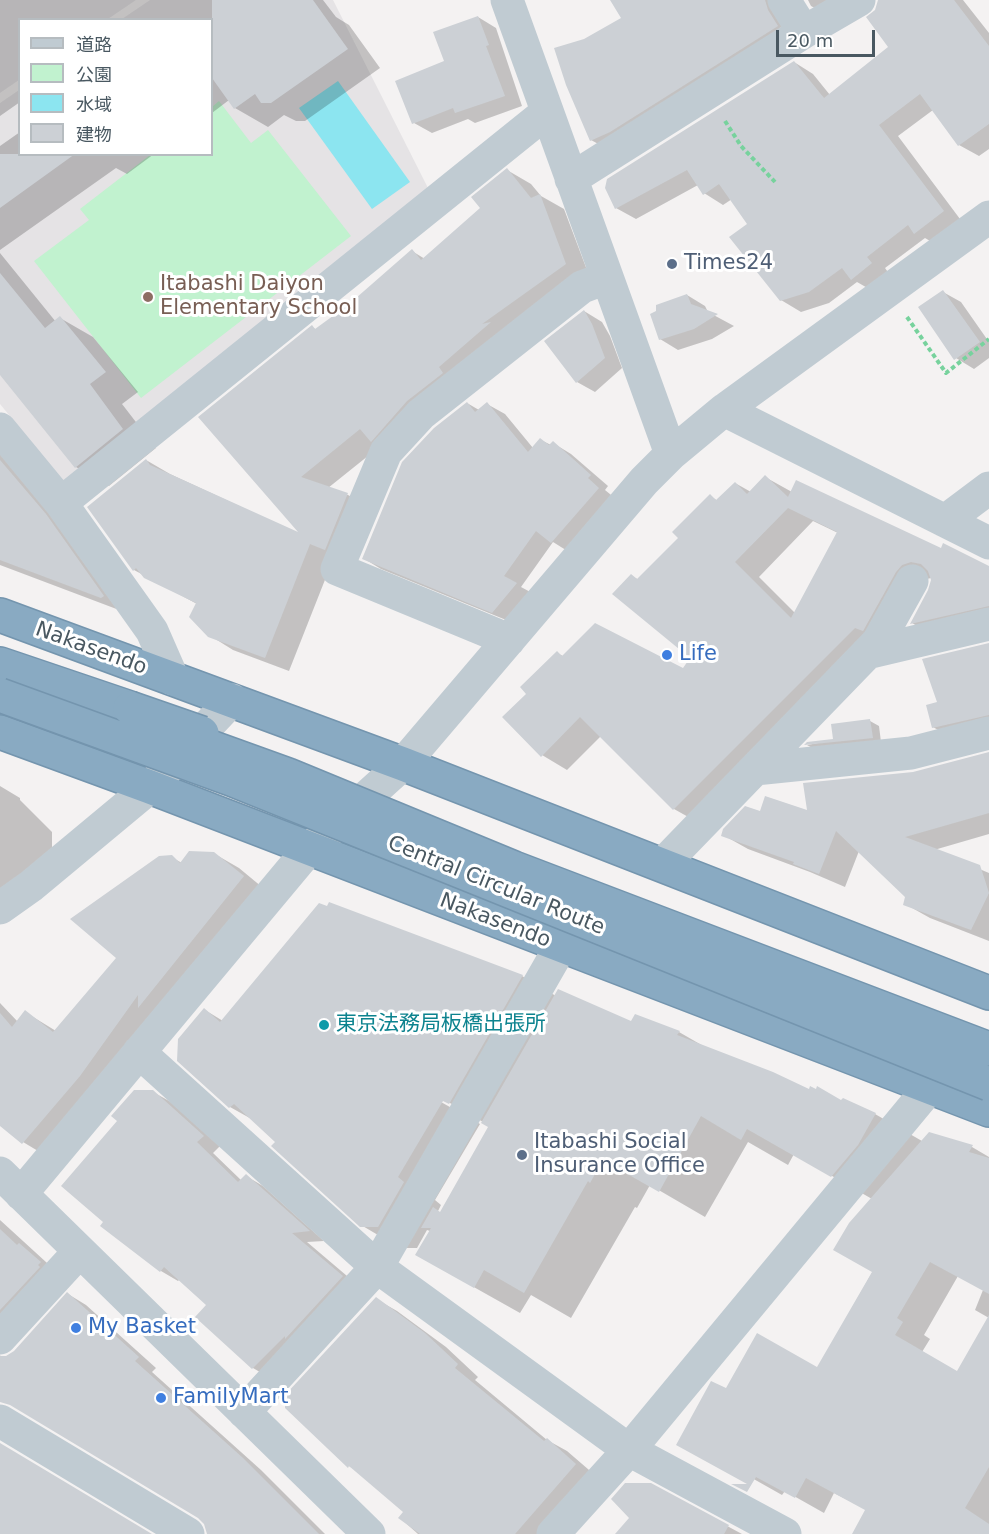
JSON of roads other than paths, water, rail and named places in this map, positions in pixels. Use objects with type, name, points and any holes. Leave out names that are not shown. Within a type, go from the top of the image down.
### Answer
[{"type":"highway","name":"Nakasendo","points":[[0,615],[403,764],[989,993]]},
{"type":"highway","points":[[0,664],[305,769],[989,1032]]},
{"type":"highway","points":[[0,674],[288,775],[525,872],[989,1049]]},
{"type":"highway","name":"Central Circular Route","points":[[0,694],[392,836],[989,1077]]},
{"type":"highway","name":"Central Circular Route","points":[[0,694],[231,779],[989,1084]]},
{"type":"highway","name":"Nakasendo","points":[[0,732],[150,787],[989,1110]]},
{"type":"street","points":[[507,0],[671,454]]},
{"type":"street","points":[[784,0],[804,32]]},
{"type":"street","points":[[571,179],[804,32],[859,0]]},
{"type":"street","points":[[61,503],[547,112]]},
{"type":"street","points":[[369,1534],[10,1184],[139,1052],[309,849],[403,764],[644,481],[671,454],[724,410],[989,217]]},
{"type":"street","points":[[509,640],[337,569],[386,452],[421,414],[582,287],[606,278]]},
{"type":"street","points":[[724,410],[989,543]]},
{"type":"street","points":[[0,429],[61,503],[152,631],[173,679]]},
{"type":"street","points":[[945,521],[989,488]]},
{"type":"street","points":[[663,864],[878,642],[912,581]]},
{"type":"street","points":[[867,653],[989,624]]},
{"type":"street","points":[[0,908],[31,886],[150,787],[232,700]]},
{"type":"street","points":[[755,769],[911,753],[989,733]]},
{"type":"street","points":[[244,1412],[377,1267],[561,946]]},
{"type":"street","points":[[139,1052],[377,1267],[629,1450],[785,1534]]},
{"type":"street","points":[[553,1534],[629,1450],[930,1087]]},
{"type":"street","points":[[0,1338],[79,1252]]},
{"type":"street","points":[[0,1421],[188,1534]]},
{"type":"water","points":[[338,81],[410,182],[372,209],[299,108]]},
{"type":"place","name":"Times24","points":[[672,264]]},
{"type":"place","name":"Itabashi Daiyon Elementary School","points":[[148,297]]},
{"type":"place","name":"Life","points":[[667,655]]},
{"type":"place","name":"東京法務局板橋出張所","points":[[324,1025]]},
{"type":"place","name":"Itabashi Social Insurance Office","points":[[522,1155]]},
{"type":"place","name":"My Basket","points":[[76,1328]]},
{"type":"place","name":"FamilyMart","points":[[161,1398]]}]
